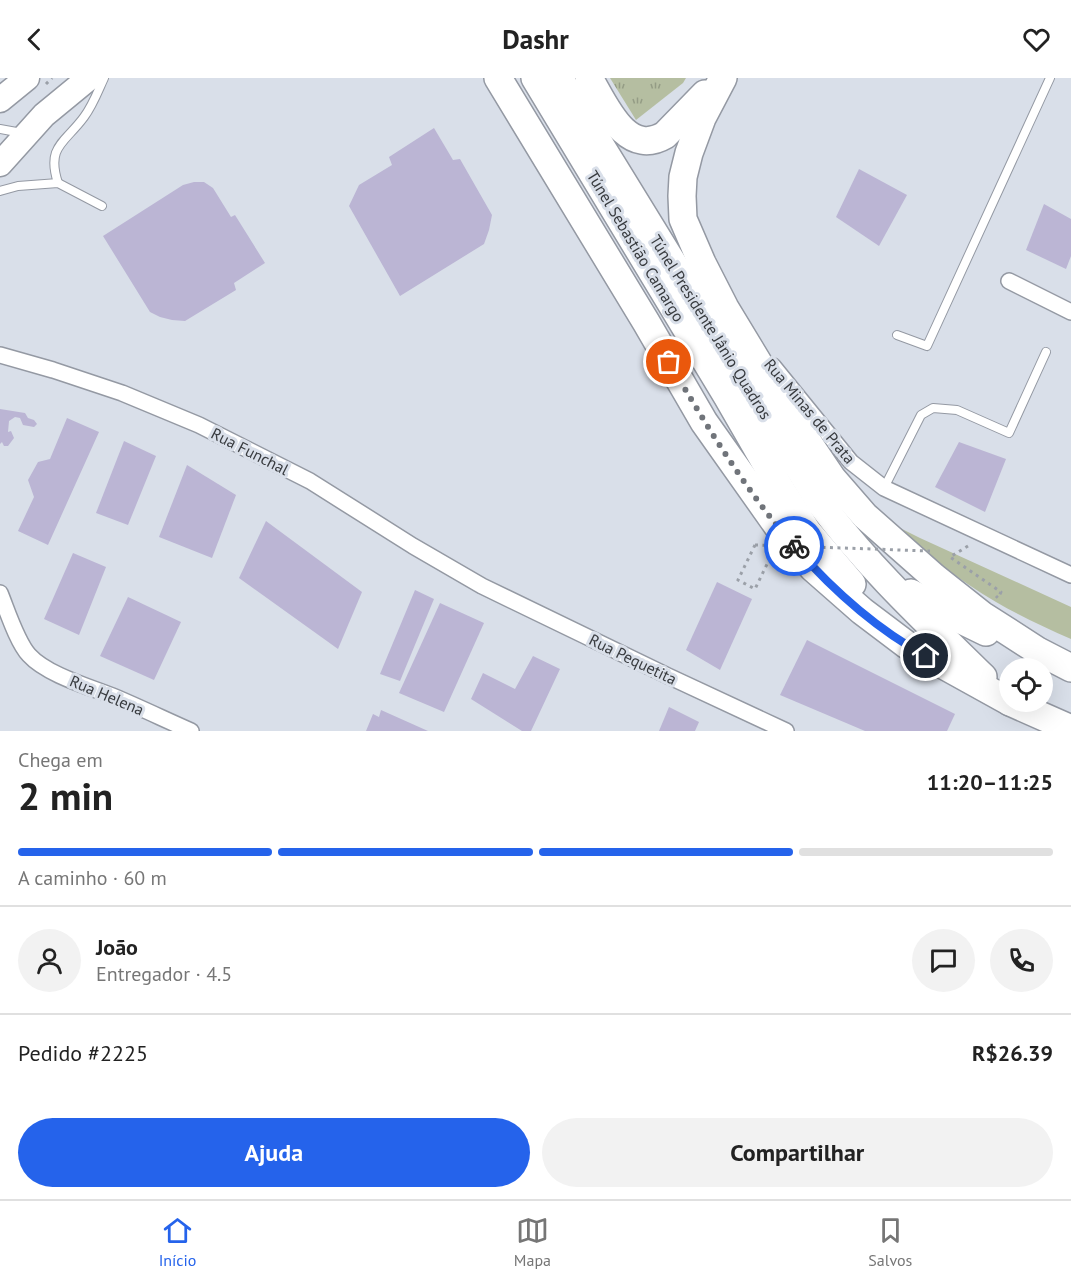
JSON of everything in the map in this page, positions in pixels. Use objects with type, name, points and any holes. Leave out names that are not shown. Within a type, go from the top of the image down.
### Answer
[{"type":"highway","points":[[498,78],[704,422],[779,528],[813,568],[861,611],[907,645],[999,696]]},
{"type":"highway","name":"Túnel Sebastião Camargo","points":[[535,78],[807,531],[854,588],[907,645]]},
{"type":"highway","name":"Túnel Presidente Jânio Quadros","points":[[559,78],[821,504],[843,534],[874,568],[999,692]]},
{"type":"highway","points":[[589,78],[616,123],[637,140],[646,141],[665,135],[722,78]]},
{"type":"highway","points":[[722,78],[702,118],[689,153],[683,177],[682,196],[683,219],[725,308],[791,417],[832,478],[865,516],[934,577],[982,615],[1038,651],[1071,668]]},
{"type":"highway","name":"Túnel Presidente Jânio Quadros","points":[[874,568],[915,595],[986,633],[1038,651]]},
{"type":"highway","points":[[1033,712],[1071,729]]},
{"type":"main road","points":[[0,100],[27,78]]},
{"type":"main road","points":[[0,164],[44,115],[89,78]]},
{"type":"street","points":[[1009,281],[1071,312]]},
{"type":"street","name":"Rua Minas de Prata","points":[[725,308],[851,462],[884,489],[1071,575]]},
{"type":"street","name":"Rua Funchal","points":[[0,355],[122,393],[200,425],[310,481],[413,546],[482,586]]},
{"type":"street","name":"Rua Pequetita","points":[[482,586],[786,731]]},
{"type":"street","name":"Rua Helena","points":[[0,593],[27,653],[35,661],[52,672],[191,731]]},
{"type":"lane","points":[[58,183],[53,161],[56,151],[91,107],[104,78]]},
{"type":"lane","points":[[897,335],[927,346],[1050,78]]},
{"type":"lane","points":[[0,129],[26,134]]},
{"type":"lane","points":[[0,191],[18,186],[58,183],[102,206]]},
{"type":"lane","points":[[884,489],[921,415],[933,408],[957,410],[1009,433],[1046,352]]},
{"type":"path","points":[[769,560],[755,588],[738,580],[755,545],[930,551]]},
{"type":"green space","points":[[610,78],[686,78],[683,83],[636,120]]},
{"type":"green space","points":[[892,524],[1071,607],[1071,639],[982,594],[942,566]]},
{"type":"building","points":[[434,128],[453,160],[460,159],[492,215],[489,230],[484,244],[400,296],[349,206],[359,185],[392,165],[389,157]]},
{"type":"building","points":[[859,169],[907,195],[879,246],[836,217]]},
{"type":"building","points":[[204,182],[213,188],[231,217],[235,215],[265,263],[234,283],[236,290],[185,321],[172,320],[150,312],[103,236],[183,185]]},
{"type":"building","points":[[1044,204],[1071,219],[1071,256],[1066,269],[1026,250]]},
{"type":"building","points":[[0,409],[25,413],[37,424],[34,427],[23,425],[20,418],[15,417],[9,421],[8,432],[11,431],[14,438],[8,446],[4,446],[2,442],[0,444]]},
{"type":"building","points":[[67,418],[99,432],[48,545],[18,531],[34,497],[28,480],[38,462],[50,459]]},
{"type":"building","points":[[124,441],[156,456],[128,525],[96,513]]},
{"type":"building","points":[[959,442],[1006,459],[985,512],[935,487]]},
{"type":"building","points":[[187,465],[236,495],[212,558],[159,537]]},
{"type":"building","points":[[266,521],[362,592],[338,649],[239,578]]},
{"type":"building","points":[[73,553],[106,567],[79,635],[44,619]]},
{"type":"building","points":[[717,582],[752,599],[720,670],[686,650]]},
{"type":"building","points":[[415,590],[434,599],[400,681],[380,674]]},
{"type":"building","points":[[128,597],[181,622],[154,680],[100,656]]},
{"type":"building","points":[[440,603],[484,623],[444,712],[399,693]]},
{"type":"building","points":[[807,640],[955,714],[947,731],[865,731],[780,695]]},
{"type":"building","points":[[533,656],[560,669],[531,731],[522,731],[471,699],[483,673],[515,689]]},
{"type":"building","points":[[669,707],[699,722],[695,731],[659,731]]},
{"type":"building","points":[[381,710],[428,731],[366,731],[373,714],[379,717]]},
{"type":"way so far","points":[[669,362],[704,422],[754,494],[794,546]]},
{"type":"route","points":[[794,546],[813,568],[861,611],[926,656]]}]
